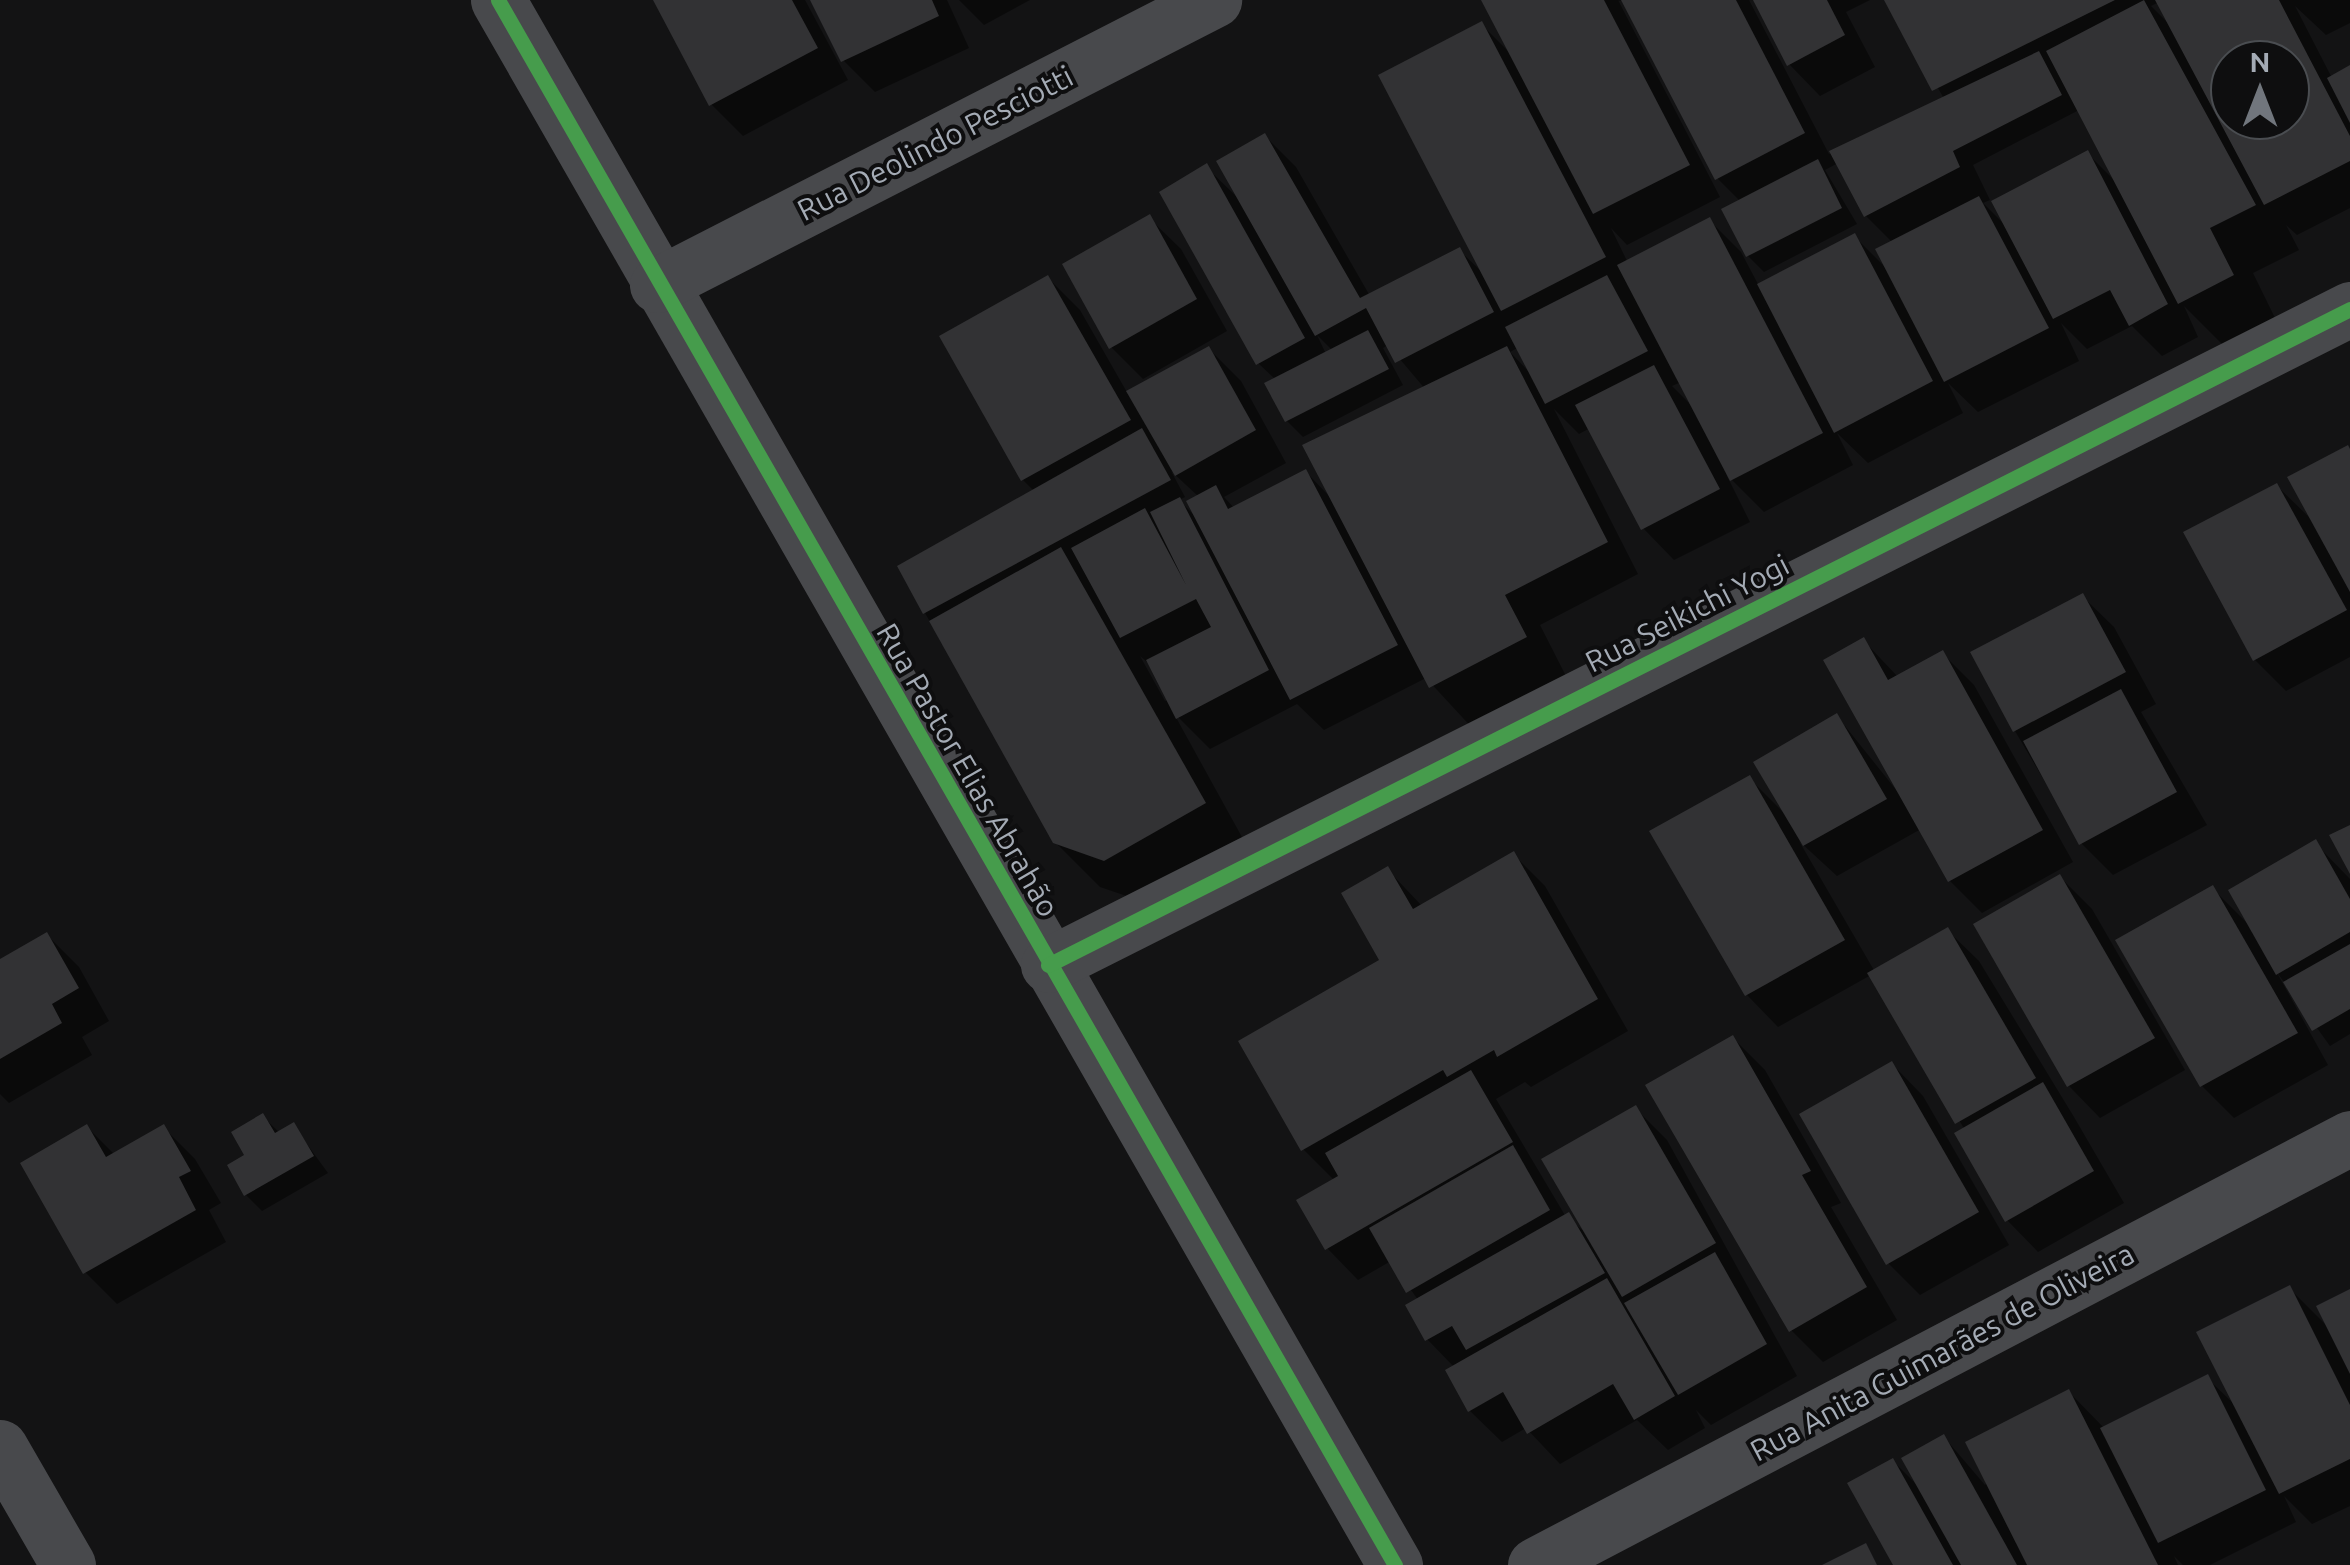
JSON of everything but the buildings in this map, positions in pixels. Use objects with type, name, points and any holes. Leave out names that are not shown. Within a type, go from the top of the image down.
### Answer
[{"type":"street","name":"Rua Pastor Elias Abrahão","points":[[498,0],[657,286],[1395,1565]]},
{"type":"street","name":"Rua Deolindo Pesciotti","points":[[657,286],[1214,0]]},
{"type":"street","name":"Rua Seikichi Yogi","points":[[1048,966],[2350,309]]},
{"type":"street","name":"Rua Anita Guimarães de Oliveira","points":[[1535,1565],[2350,1138]]},
{"type":"street","points":[[0,1447],[68,1565]]},
{"type":"cycle path","points":[[498,0],[1395,1565]]},
{"type":"cycle path","points":[[1048,965],[2350,309]]}]
